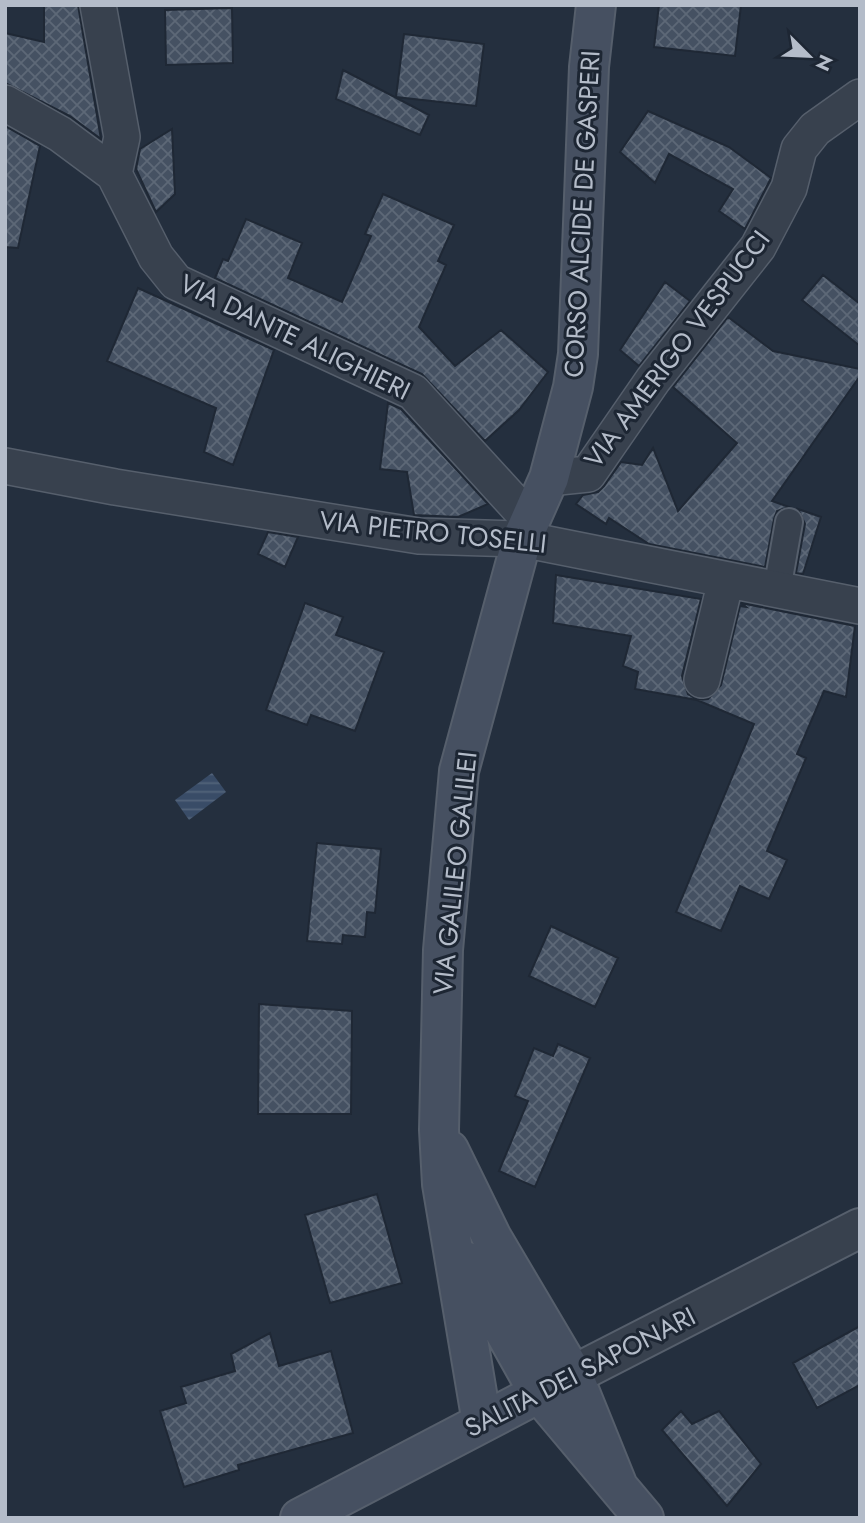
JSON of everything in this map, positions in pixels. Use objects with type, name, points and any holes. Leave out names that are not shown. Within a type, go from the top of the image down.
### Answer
[{"type":"main road","name":"CORSO ALCIDE DE GASPERI","points":[[525,529],[549,478],[573,387],[578,354],[588,80],[596,5]]},
{"type":"main road","name":"VIA GALILEO GALILEI","points":[[482,1423],[442,1184],[439,1129],[443,950],[459,771],[525,529]]},
{"type":"main road","points":[[439,1129],[492,1238],[573,1375],[617,1484]]},
{"type":"main road","points":[[452,1237],[539,1393],[644,1518]]},
{"type":"main road","name":"SALITA DEI SAPONARI","points":[[300,1518],[573,1375]]},
{"type":"street","points":[[98,5],[122,137],[114,174]]},
{"type":"street","name":"VIA AMERIGO VESPUCCI","points":[[549,478],[588,474],[653,380],[758,247],[789,188],[799,149],[815,129],[860,97]]},
{"type":"street","name":"VIA DANTE ALIGHIERI","points":[[5,103],[60,134],[114,174],[156,257],[176,282],[413,392],[525,529]]},
{"type":"street","name":"VIA PIETRO TOSELLI","points":[[5,466],[114,487],[419,536],[525,529],[726,580],[860,606]]},
{"type":"street","points":[[777,590],[789,522]]},
{"type":"street","points":[[702,680],[726,580]]},
{"type":"street","name":"SALITA DEI SAPONARI","points":[[573,1375],[860,1228]]},
{"type":"water","points":[[212,773],[226,792],[189,820],[175,800]]},
{"type":"building","points":[[44,5],[78,5],[101,139],[70,116],[5,83],[5,33],[44,42]]},
{"type":"building","points":[[659,5],[741,5],[735,56],[654,47]]},
{"type":"building","points":[[232,8],[233,63],[166,65],[165,10]]},
{"type":"building","points":[[404,34],[484,44],[476,106],[396,97]]},
{"type":"building","points":[[343,70],[429,115],[420,135],[336,99]]},
{"type":"building","points":[[648,111],[729,147],[771,178],[745,229],[719,211],[733,189],[669,154],[655,183],[620,152]]},
{"type":"building","points":[[5,126],[40,146],[18,248],[5,247]]},
{"type":"building","points":[[172,129],[175,194],[156,212],[136,169],[140,149]]},
{"type":"building","points":[[383,194],[454,225],[438,261],[446,265],[419,327],[455,366],[501,330],[548,372],[519,410],[485,441],[422,374],[215,278],[223,259],[228,261],[246,219],[302,243],[288,278],[342,302],[371,236],[365,234]]},
{"type":"building","points":[[823,275],[860,304],[860,346],[802,300]]},
{"type":"building","points":[[665,282],[690,301],[639,366],[620,350]]},
{"type":"building","points":[[138,288],[274,350],[233,465],[204,452],[216,408],[107,361]]},
{"type":"building","points":[[728,317],[773,351],[860,369],[860,376],[772,501],[789,507],[777,511],[765,567],[649,544],[609,518],[606,524],[576,504],[583,495],[598,492],[621,462],[642,465],[653,448],[678,511],[737,443],[673,387]]},
{"type":"building","points":[[388,403],[401,409],[488,504],[458,517],[414,515],[407,472],[380,469]]},
{"type":"building","points":[[798,509],[821,517],[803,574],[796,573],[805,524]]},
{"type":"building","points":[[268,532],[298,537],[285,567],[258,554]]},
{"type":"building","points":[[556,575],[701,599],[682,676],[688,694],[698,700],[708,699],[721,685],[740,606],[746,607],[741,603],[855,626],[846,697],[824,691],[797,754],[806,758],[767,851],[787,860],[769,899],[740,886],[721,931],[676,912],[754,724],[697,700],[635,689],[638,672],[623,666],[631,636],[553,623]]},
{"type":"building","points":[[305,603],[343,617],[336,635],[384,652],[355,731],[311,715],[307,725],[266,710]]},
{"type":"building","points":[[317,843],[381,849],[375,913],[367,912],[365,937],[343,935],[342,944],[307,941]]},
{"type":"building","points":[[551,926],[618,958],[595,1007],[529,976]]},
{"type":"building","points":[[259,1004],[352,1011],[351,1114],[258,1114]]},
{"type":"building","points":[[558,1044],[590,1058],[535,1187],[499,1171],[528,1101],[515,1096],[534,1048],[553,1056]]},
{"type":"building","points":[[377,1194],[402,1283],[330,1303],[305,1215]]},
{"type":"building","points":[[860,1326],[860,1385],[817,1408],[793,1363]]},
{"type":"building","points":[[270,1333],[279,1366],[331,1351],[353,1433],[238,1465],[239,1470],[184,1487],[160,1411],[186,1403],[181,1387],[235,1371],[231,1354]]},
{"type":"building","points":[[681,1411],[692,1424],[719,1411],[761,1464],[727,1506],[662,1430]]}]
